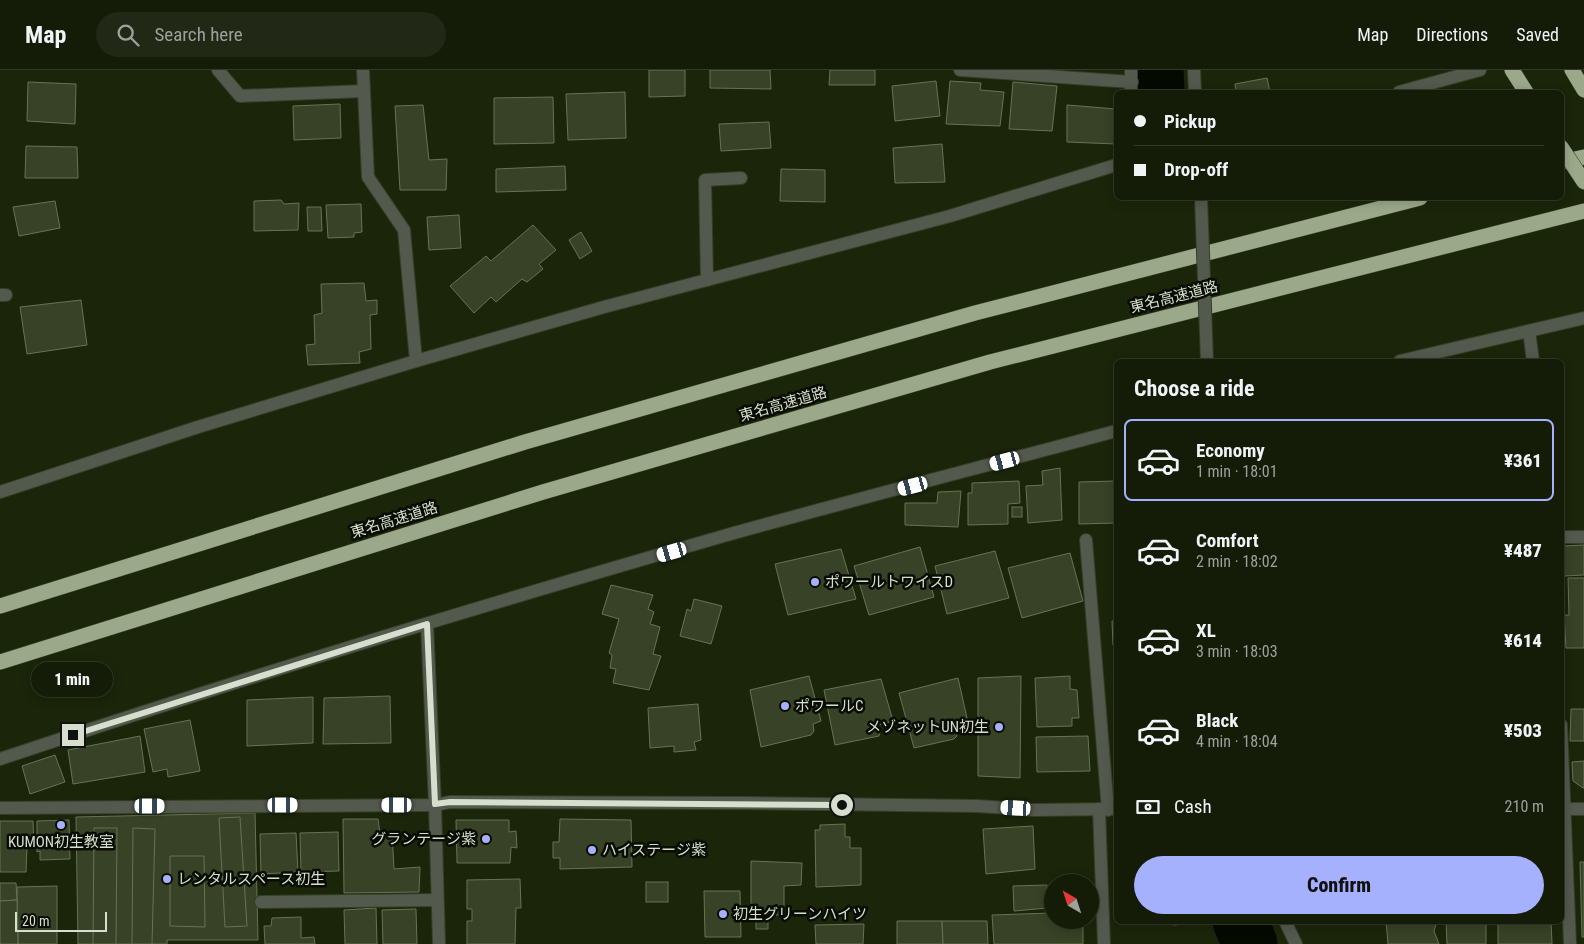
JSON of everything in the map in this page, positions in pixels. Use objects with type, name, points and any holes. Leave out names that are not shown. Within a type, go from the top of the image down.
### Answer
[{"type":"highway","points":[[1512,70],[1525,90]]},
{"type":"highway","points":[[1564,152],[1584,182]]},
{"type":"highway","points":[[1564,161],[1584,156]]},
{"type":"highway","points":[[0,606],[535,439],[975,313],[1412,200]]},
{"type":"highway","name":"東名高速道路","points":[[0,662],[543,492],[990,362],[1584,211]]},
{"type":"street","points":[[218,70],[240,96],[364,91]]},
{"type":"street","points":[[363,70],[368,177],[404,230],[416,361]]},
{"type":"street","points":[[960,70],[1131,81]]},
{"type":"street","points":[[1194,70],[1195,90]]},
{"type":"street","points":[[1406,90],[1480,70]]},
{"type":"street","points":[[0,492],[188,430],[416,361],[707,280],[950,216],[1114,166]]},
{"type":"street","points":[[707,280],[705,180],[741,178]]},
{"type":"street","points":[[1201,200],[1207,359]]},
{"type":"street","points":[[1409,359],[1584,318]]},
{"type":"street","points":[[1529,332],[1533,359]]},
{"type":"street","points":[[0,759],[146,711],[427,624],[728,535],[1114,432]]},
{"type":"street","points":[[1564,537],[1584,537]]},
{"type":"street","points":[[1086,540],[1108,809],[1104,944]]},
{"type":"street","points":[[427,624],[439,944]]},
{"type":"street","points":[[0,808],[435,804],[450,802],[1108,809]]},
{"type":"street","points":[[1564,809],[1584,809]]},
{"type":"street","points":[[1564,828],[1570,944]]},
{"type":"street","points":[[261,902],[437,900]]},
{"type":"street","points":[[1286,924],[1296,944]]},
{"type":"building","points":[[649,70],[685,70],[685,96],[649,97]]},
{"type":"building","points":[[710,70],[770,70],[771,89],[710,88]]},
{"type":"building","points":[[830,70],[875,70],[875,85],[829,85]]},
{"type":"building","points":[[1267,78],[1270,90],[1236,90],[1235,84]]},
{"type":"building","points":[[936,81],[940,116],[895,121],[892,86]]},
{"type":"building","points":[[950,81],[981,83],[980,90],[1004,92],[1000,126],[946,124]]},
{"type":"building","points":[[28,82],[76,84],[75,124],[27,121]]},
{"type":"building","points":[[1013,82],[1057,86],[1052,131],[1009,129]]},
{"type":"building","points":[[625,92],[626,138],[568,140],[566,94]]},
{"type":"building","points":[[553,97],[554,143],[494,144],[494,98]]},
{"type":"building","points":[[340,104],[341,138],[294,140],[293,106]]},
{"type":"building","points":[[423,105],[429,160],[447,159],[446,190],[400,190],[395,106]]},
{"type":"building","points":[[1067,105],[1114,109],[1114,144],[1067,142]]},
{"type":"building","points":[[769,122],[771,148],[721,151],[719,124]]},
{"type":"building","points":[[942,144],[945,182],[895,183],[893,148]]},
{"type":"building","points":[[26,146],[77,147],[78,178],[25,178]]},
{"type":"building","points":[[565,166],[566,190],[496,192],[496,169]]},
{"type":"building","points":[[781,169],[825,170],[825,202],[780,201]]},
{"type":"building","points":[[281,200],[284,204],[299,203],[298,230],[254,231],[254,201]]},
{"type":"building","points":[[55,201],[60,228],[19,236],[13,207]]},
{"type":"building","points":[[361,204],[362,232],[354,233],[354,237],[328,238],[326,205]]},
{"type":"building","points":[[307,207],[321,207],[322,231],[308,231]]},
{"type":"building","points":[[459,215],[461,248],[429,250],[427,217]]},
{"type":"building","points":[[533,225],[556,250],[539,264],[543,269],[527,282],[522,279],[496,302],[491,297],[474,313],[450,286],[486,256],[491,261]]},
{"type":"building","points":[[581,232],[592,251],[580,259],[569,240]]},
{"type":"building","points":[[364,283],[366,301],[377,300],[377,314],[370,315],[371,349],[359,352],[360,363],[308,365],[306,345],[315,344],[314,315],[322,313],[321,284]]},
{"type":"building","points":[[81,300],[87,345],[27,354],[20,307]]},
{"type":"building","points":[[1060,468],[1062,520],[1028,523],[1026,486],[1043,485],[1042,471]]},
{"type":"building","points":[[1019,481],[1020,503],[1008,504],[1008,524],[968,525],[968,493],[972,493],[972,483]]},
{"type":"building","points":[[1114,481],[1114,523],[1079,524],[1079,482]]},
{"type":"building","points":[[961,491],[958,527],[905,525],[905,503],[937,503],[938,492]]},
{"type":"building","points":[[1012,507],[1022,507],[1022,517],[1012,517]]},
{"type":"building","points":[[1584,545],[1584,575],[1564,576],[1564,546]]},
{"type":"building","points":[[920,547],[934,597],[869,615],[854,566]]},
{"type":"building","name":"ポワールトワイスD","points":[[841,549],[856,599],[788,615],[775,564]]},
{"type":"building","points":[[995,551],[1009,598],[947,614],[935,566]]},
{"type":"building","points":[[1070,553],[1083,601],[1022,618],[1008,568]]},
{"type":"building","points":[[1568,578],[1584,578],[1584,648],[1566,648],[1564,615],[1569,615]]},
{"type":"building","points":[[611,585],[653,595],[648,609],[654,612],[650,624],[660,627],[653,654],[661,656],[649,690],[613,683],[616,669],[610,668],[612,655],[609,653],[619,619],[602,614]]},
{"type":"building","points":[[694,599],[722,606],[711,644],[680,636],[687,609],[691,611]]},
{"type":"building","points":[[1112,621],[1114,621],[1114,645]]},
{"type":"building","name":"ポワールC","points":[[809,676],[821,721],[813,724],[814,731],[811,735],[761,747],[750,690]]},
{"type":"building","name":"メゾネットUN初生","points":[[1021,676],[1020,778],[978,776],[978,678]]},
{"type":"building","points":[[1070,676],[1070,689],[1077,690],[1079,718],[1072,718],[1072,726],[1037,727],[1035,678]]},
{"type":"building","points":[[958,678],[969,727],[955,730],[957,736],[954,739],[914,748],[899,693]]},
{"type":"building","points":[[881,679],[893,721],[878,725],[879,736],[835,745],[824,690]]},
{"type":"building","points":[[390,696],[391,743],[323,744],[324,698]]},
{"type":"building","points":[[313,697],[313,743],[247,746],[247,700]]},
{"type":"building","points":[[698,704],[701,740],[694,742],[696,750],[674,752],[674,746],[650,748],[648,708]]},
{"type":"building","points":[[1571,709],[1584,709],[1584,741],[1570,741]]},
{"type":"building","points":[[190,720],[200,771],[168,777],[167,769],[153,772],[144,729]]},
{"type":"building","points":[[140,736],[145,772],[73,784],[68,750]]},
{"type":"building","points":[[1088,736],[1090,771],[1037,772],[1036,737]]},
{"type":"building","points":[[55,755],[65,782],[30,794],[22,766]]},
{"type":"building","points":[[1584,761],[1583,788],[1573,781],[1572,762]]},
{"type":"building","name":"レンタルスペース初生","points":[[255,813],[258,940],[167,940],[167,944],[78,944],[76,817]]},
{"type":"building","points":[[240,817],[247,926],[225,927],[219,818]]},
{"type":"building","points":[[343,819],[378,819],[380,834],[392,832],[394,869],[420,867],[419,892],[344,893]]},
{"type":"building","name":"ハイステージ紫","points":[[560,819],[631,820],[632,867],[560,869],[560,858],[553,858],[553,842],[559,842]]},
{"type":"building","points":[[69,820],[70,859],[40,860],[40,851],[37,852],[37,821]]},
{"type":"building","name":"グランテージ紫","points":[[456,820],[509,820],[509,832],[516,831],[517,848],[511,847],[510,863],[457,863]]},
{"type":"building","points":[[0,821],[33,821],[34,846],[27,847],[26,872],[0,872]]},
{"type":"building","points":[[845,824],[845,837],[850,837],[850,848],[861,848],[861,885],[816,887],[815,830],[820,830],[820,825]]},
{"type":"building","points":[[1033,826],[1035,869],[986,874],[983,829]]},
{"type":"building","points":[[94,828],[117,828],[116,944],[93,944]]},
{"type":"building","points":[[133,828],[155,829],[152,944],[132,944]]},
{"type":"building","points":[[338,832],[339,871],[301,872],[300,833]]},
{"type":"building","points":[[296,833],[298,872],[261,874],[260,834]]},
{"type":"building","points":[[170,856],[204,856],[205,927],[170,926]]},
{"type":"building","points":[[751,861],[802,863],[801,885],[784,886],[784,915],[768,915],[768,929],[756,929],[756,913],[751,913]]},
{"type":"building","points":[[1580,862],[1584,862],[1584,937],[1582,937]]},
{"type":"building","points":[[520,879],[521,908],[516,908],[515,944],[467,944],[467,921],[472,921],[472,909],[467,909],[467,880]]},
{"type":"building","points":[[646,882],[668,882],[668,902],[646,902]]},
{"type":"building","points":[[0,883],[16,883],[17,900],[0,901]]},
{"type":"building","points":[[1044,885],[1044,908],[1014,911],[1013,886]]},
{"type":"building","points":[[57,886],[57,944],[18,944],[17,887]]},
{"type":"building","name":"初生グリーンハイツ","points":[[704,891],[740,891],[741,937],[705,937]]},
{"type":"building","points":[[17,900],[18,944],[0,944],[0,901]]},
{"type":"building","points":[[376,908],[377,944],[345,944],[344,910]]},
{"type":"building","points":[[416,909],[417,944],[383,944],[382,910]]},
{"type":"building","points":[[1044,913],[1044,929],[1083,929],[1083,944],[994,944],[992,915]]},
{"type":"building","points":[[301,917],[301,938],[314,937],[315,944],[265,944],[264,926],[271,926],[272,918]]},
{"type":"building","points":[[897,921],[942,921],[943,944],[897,944]]},
{"type":"building","points":[[942,921],[987,921],[988,944],[943,944]]},
{"type":"building","points":[[864,924],[863,944],[816,944],[815,925]]},
{"type":"building","points":[[1386,924],[1436,924],[1434,931],[1439,944],[1388,944]]},
{"type":"building","points":[[1446,924],[1486,924],[1486,944],[1447,944]]},
{"type":"building","points":[[1498,924],[1551,924],[1552,944],[1498,944]]},
{"type":"waterway","points":[[1156,70],[1157,90]]},
{"type":"waterway","points":[[1241,924],[1250,944]]},
{"type":"place","name":"ポワールトワイスD","points":[[815,582]]},
{"type":"place","name":"ポワールC","points":[[785,706]]},
{"type":"place","name":"メゾネットUN初生","points":[[999,727]]},
{"type":"place","name":"KUMON初生教室","points":[[61,825]]},
{"type":"place","name":"グランテージ紫","points":[[486,839]]},
{"type":"place","name":"ハイステージ紫","points":[[592,850]]},
{"type":"place","name":"レンタルスペース初生","points":[[167,879]]},
{"type":"place","name":"初生グリーンハイツ","points":[[723,914]]},
{"type":"route","points":[[73,735],[427,624],[435,804],[450,802],[842,805]]}]
